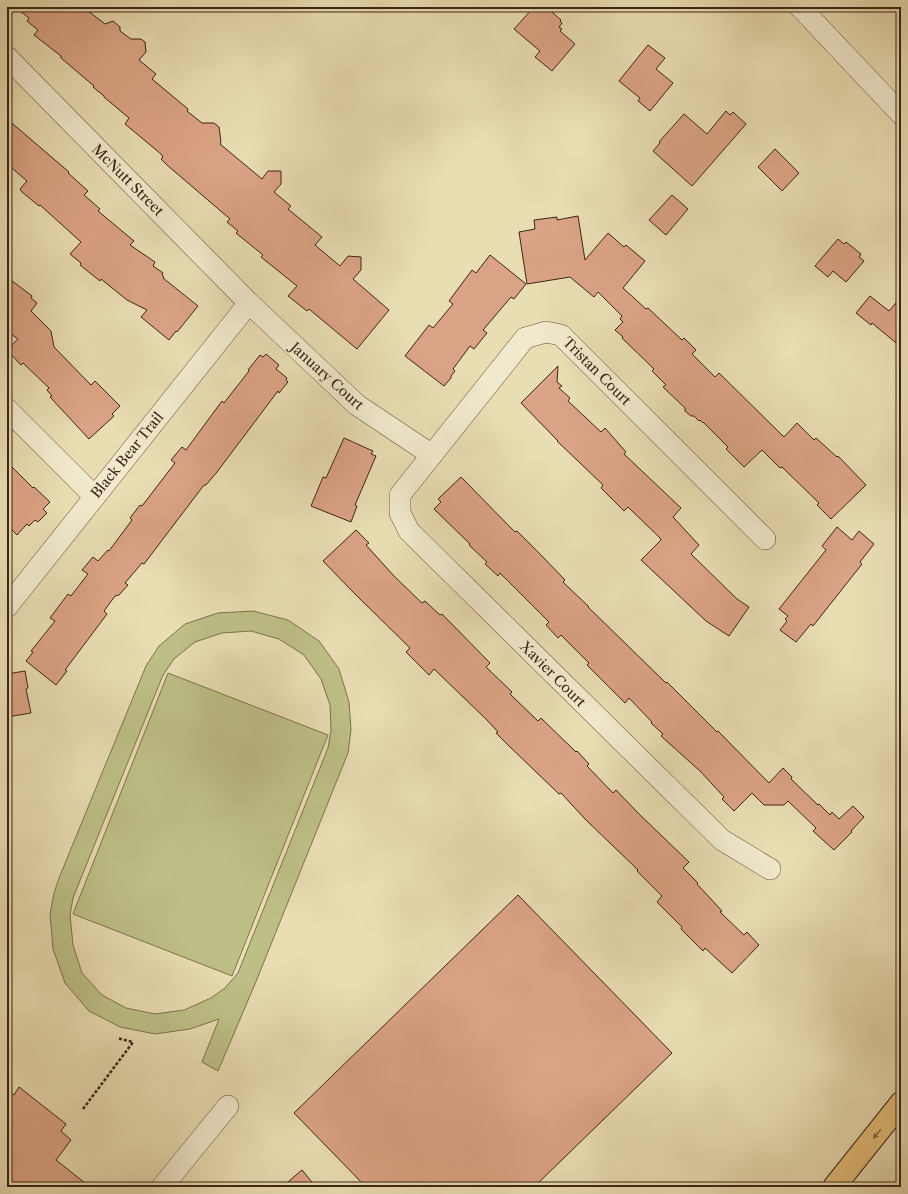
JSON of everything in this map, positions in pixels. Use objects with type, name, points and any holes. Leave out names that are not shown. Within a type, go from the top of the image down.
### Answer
[{"type":"highway","points":[[834,1187],[901,1103]]},
{"type":"street","points":[[800,7],[901,114]]},
{"type":"street","name":"McNutt Street","points":[[7,57],[249,303]]},
{"type":"street","name":"January Court","points":[[249,303],[357,405],[432,455]]},
{"type":"street","name":"Black Bear Trail","points":[[7,608],[94,496],[249,303]]},
{"type":"street","name":"Tristan Court","points":[[432,455],[525,338],[546,332],[561,335],[765,539]]},
{"type":"street","points":[[7,409],[94,496]]},
{"type":"street","name":"Xavier Court","points":[[432,455],[400,495],[400,513],[409,531],[722,840],[770,869]]},
{"type":"street","points":[[162,1187],[228,1106]]},
{"type":"path","points":[[82,1109],[133,1042],[117,1038]]},
{"type":"green space","points":[[253,611],[288,620],[319,641],[339,669],[349,702],[351,730],[348,753],[255,984],[218,1071],[202,1062],[219,1019],[190,1029],[155,1034],[120,1027],[89,1011],[65,983],[53,949],[50,914],[54,893],[59,878],[146,666],[159,646],[185,624],[218,613]],"holes":[[[251,631],[279,639],[304,655],[321,679],[330,705],[331,730],[328,748],[238,973],[225,988],[211,998],[184,1010],[155,1014],[126,1008],[102,995],[82,973],[73,945],[70,915],[73,898],[163,675],[174,659],[195,642],[222,633]]]},
{"type":"green space","points":[[168,673],[328,735],[232,976],[73,914]]},
{"type":"building","points":[[15,7],[83,7],[105,24],[113,21],[120,27],[120,31],[131,39],[141,39],[145,42],[146,52],[139,60],[156,74],[152,79],[188,109],[187,111],[202,123],[214,123],[219,127],[220,144],[262,179],[268,171],[281,171],[281,184],[274,192],[291,206],[288,209],[322,237],[315,245],[340,266],[348,256],[361,257],[361,270],[353,279],[389,310],[357,349],[309,309],[307,311],[288,296],[297,286],[261,257],[263,255],[236,233],[238,231],[227,222],[230,219],[167,165],[161,159],[163,157],[161,154],[125,124],[129,118],[61,58],[61,56],[34,35],[38,30],[27,21],[29,18]]},
{"type":"building","points":[[534,7],[546,7],[561,20],[560,21],[562,23],[559,27],[562,29],[560,31],[575,44],[552,71],[535,57],[540,51],[514,29]]},
{"type":"building","points":[[648,45],[665,58],[656,69],[673,83],[650,111],[638,101],[640,98],[619,81]]},
{"type":"building","points":[[726,111],[730,115],[733,112],[746,124],[692,186],[653,151],[684,114],[707,134]]},
{"type":"building","points":[[7,119],[69,172],[68,173],[88,191],[84,195],[100,209],[98,211],[134,241],[130,245],[155,262],[153,266],[163,273],[163,278],[198,306],[169,340],[141,317],[147,310],[127,300],[101,279],[100,281],[80,265],[81,263],[70,254],[81,242],[40,205],[39,206],[22,192],[20,189],[27,181],[7,164]]},
{"type":"building","points":[[775,149],[799,173],[782,191],[758,167]]},
{"type":"building","points":[[672,195],[688,209],[666,235],[649,220]]},
{"type":"building","points":[[578,216],[585,260],[608,233],[624,247],[626,245],[645,261],[623,288],[646,309],[648,308],[682,340],[684,338],[696,350],[692,354],[715,377],[719,373],[784,437],[797,423],[814,440],[816,438],[837,457],[838,456],[866,485],[831,519],[817,505],[819,503],[762,450],[744,467],[726,449],[728,447],[703,422],[700,420],[699,421],[685,411],[685,408],[663,387],[666,385],[652,371],[654,369],[615,330],[623,322],[620,319],[622,316],[598,292],[594,297],[570,277],[527,284],[519,232],[535,229],[534,220],[557,217],[557,220]]},
{"type":"building","points":[[838,239],[844,244],[846,242],[861,254],[859,257],[864,261],[846,282],[833,271],[828,277],[815,266]]},
{"type":"building","points":[[490,255],[526,284],[514,299],[511,297],[483,330],[487,333],[474,349],[470,346],[453,369],[455,371],[444,386],[405,356],[429,325],[433,328],[453,304],[449,301],[472,270],[476,273]]},
{"type":"building","points":[[7,277],[32,296],[31,298],[37,303],[31,311],[51,331],[54,347],[91,385],[95,381],[120,406],[112,414],[114,416],[89,439],[50,397],[52,396],[47,390],[49,388],[23,363],[21,365],[7,350],[18,339],[7,331]]},
{"type":"building","points":[[870,296],[889,311],[901,297],[901,347],[872,323],[871,325],[856,313]]},
{"type":"building","points":[[266,354],[279,365],[276,369],[287,378],[286,380],[288,382],[279,393],[278,391],[217,472],[206,485],[204,485],[144,564],[142,563],[125,583],[128,585],[119,595],[115,596],[104,611],[107,614],[65,670],[67,671],[56,685],[26,661],[33,652],[31,651],[55,621],[50,618],[68,594],[71,596],[88,574],[82,570],[93,557],[98,561],[108,550],[109,551],[132,520],[130,518],[140,505],[142,506],[175,463],[171,460],[182,447],[186,450],[222,401],[224,403],[260,355],[263,357]]},
{"type":"building","points":[[558,366],[557,382],[562,386],[559,388],[570,398],[568,401],[601,432],[605,428],[626,452],[624,454],[681,508],[673,517],[699,545],[691,554],[737,599],[749,607],[729,636],[706,621],[641,560],[661,540],[660,538],[628,507],[624,511],[601,488],[603,485],[557,441],[521,403]]},
{"type":"building","points":[[344,438],[373,451],[371,454],[376,456],[355,505],[357,506],[351,522],[311,506],[323,477],[326,478]]},
{"type":"building","points":[[7,462],[33,488],[34,487],[50,502],[43,509],[47,513],[38,522],[35,520],[29,526],[27,524],[17,535],[7,525]]},
{"type":"building","points":[[461,477],[515,532],[517,531],[540,554],[565,580],[563,582],[588,607],[717,732],[718,731],[769,783],[783,768],[792,777],[791,779],[830,815],[832,812],[839,819],[853,806],[864,817],[851,831],[852,832],[834,850],[813,831],[816,828],[788,801],[784,805],[764,805],[752,793],[734,811],[722,799],[724,797],[700,771],[661,736],[663,734],[629,698],[625,703],[587,665],[589,663],[561,635],[558,638],[546,625],[549,622],[500,573],[498,576],[485,564],[487,562],[434,509],[441,502],[438,499]]},
{"type":"building","points":[[837,527],[852,540],[859,531],[874,544],[860,562],[862,564],[813,626],[811,624],[796,642],[780,630],[787,621],[785,619],[788,616],[779,609],[826,550],[822,546]]},
{"type":"building","points":[[356,530],[369,543],[366,545],[394,576],[422,603],[425,601],[440,615],[442,614],[490,663],[486,667],[512,692],[510,694],[538,721],[541,718],[576,752],[577,751],[589,764],[587,766],[613,793],[616,790],[689,862],[683,868],[722,911],[720,912],[744,935],[747,932],[759,945],[732,973],[705,948],[703,951],[681,929],[682,927],[657,902],[662,896],[637,871],[638,870],[586,820],[561,793],[559,794],[508,745],[496,733],[498,732],[487,720],[434,669],[429,675],[406,652],[410,648],[323,561]]},
{"type":"building","points":[[25,671],[28,688],[26,689],[31,713],[7,717],[7,674]]},
{"type":"building","points":[[518,895],[672,1053],[534,1187],[366,1187],[294,1113]]},
{"type":"building","points":[[19,1087],[66,1124],[61,1131],[71,1140],[56,1160],[90,1187],[7,1187],[7,1089],[14,1095]]},
{"type":"building","points":[[302,1170],[316,1187],[282,1187]]}]
